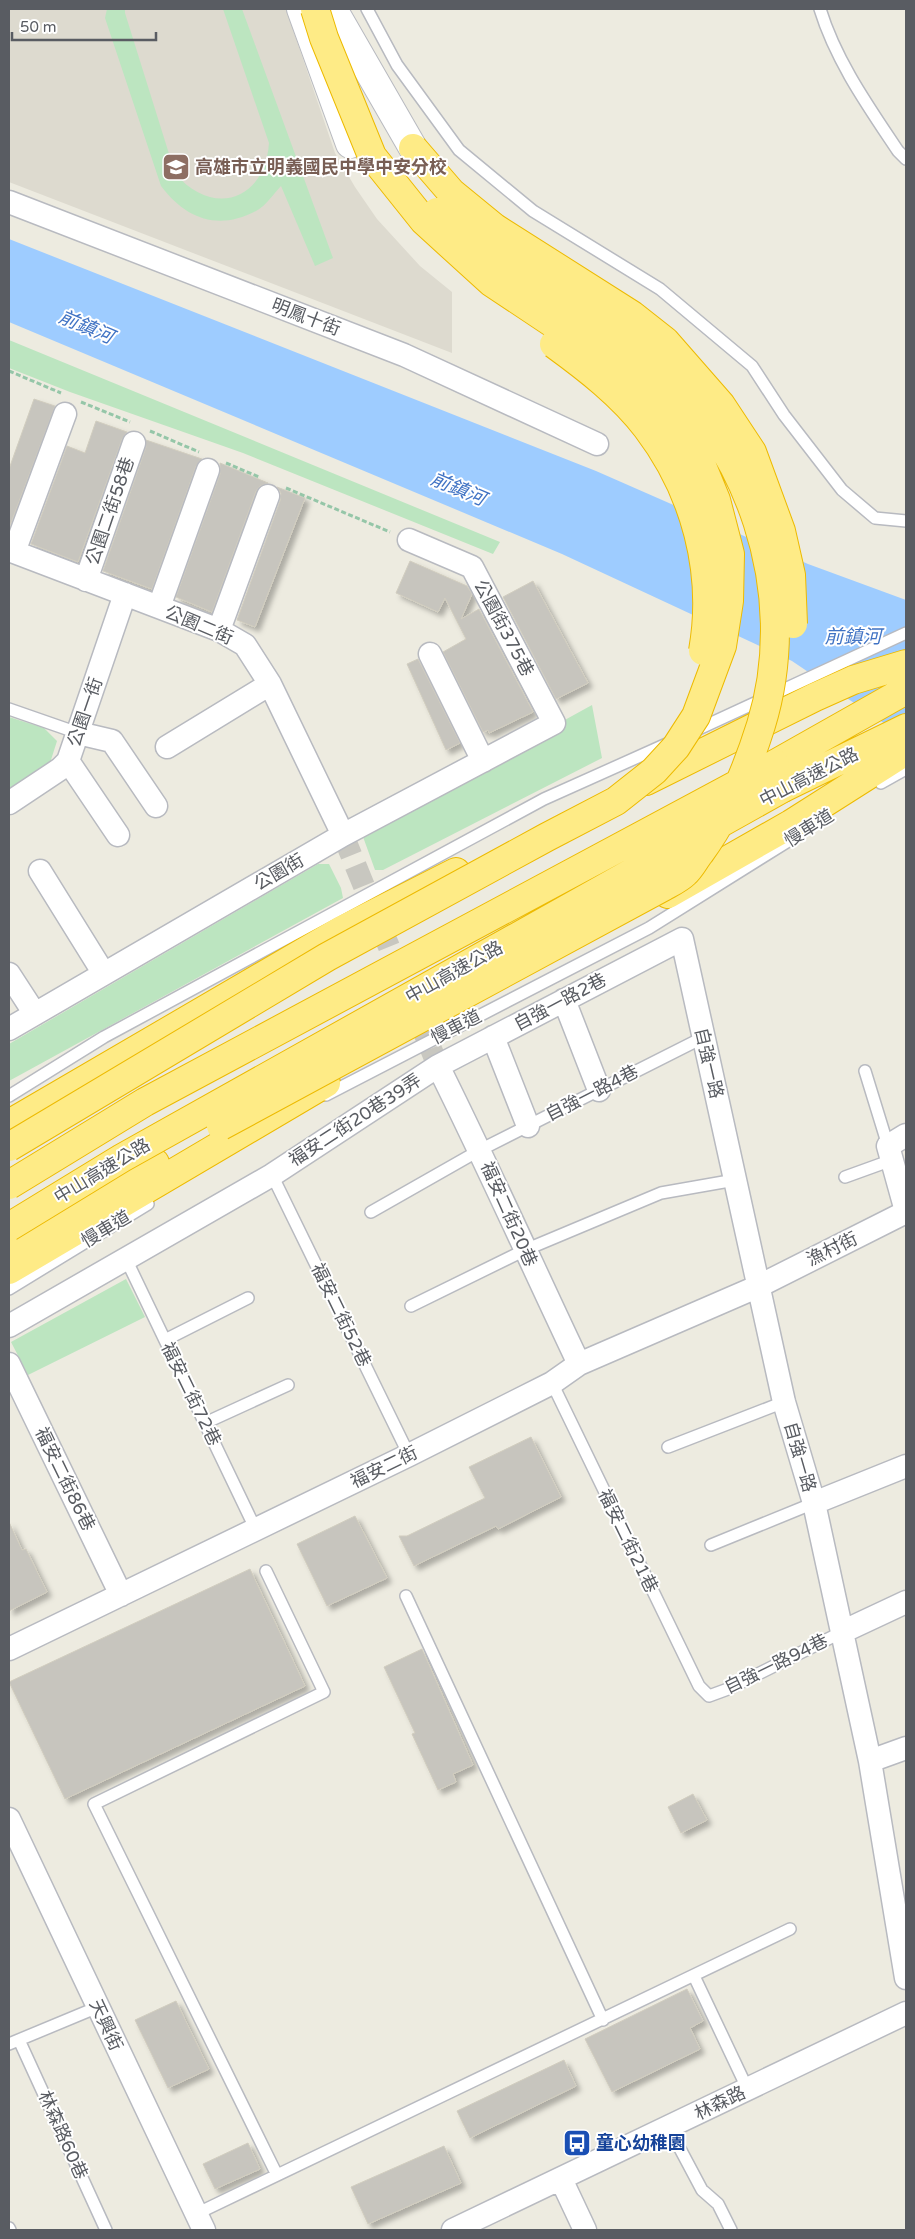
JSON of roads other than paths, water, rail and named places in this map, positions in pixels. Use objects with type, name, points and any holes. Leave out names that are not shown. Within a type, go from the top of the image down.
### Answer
[{"type":"highway","points":[[9,1147],[327,956],[547,837],[616,802],[654,771],[676,747],[696,716],[715,671],[722,646],[730,582],[730,554],[716,500],[700,460],[688,439],[665,410],[623,370],[491,282],[441,239],[400,194],[372,156],[324,38],[315,9]]},
{"type":"highway","points":[[332,9],[336,26],[380,131],[402,168],[430,205],[444,219],[471,239],[640,353],[662,371],[702,415],[723,446],[742,482],[765,548],[771,578],[776,628],[774,663],[765,713],[756,743],[741,780],[721,822],[685,874]]},
{"type":"highway","points":[[350,144],[395,210],[420,241],[453,272],[569,355],[597,378],[641,421],[672,468],[695,520],[704,558],[708,609],[703,650],[697,672],[671,730],[652,757],[603,809]]},
{"type":"highway","points":[[9,1247],[43,1225],[222,1126],[685,874],[711,851],[733,824],[755,787],[767,758],[786,697],[791,668],[791,575],[785,546],[768,491],[752,452],[735,425],[695,373],[665,341],[614,303],[495,228],[451,192],[412,148]]},
{"type":"highway","points":[[9,1124],[340,931],[529,836],[646,781],[806,691],[853,680],[906,664]]},
{"type":"highway","name":"中山高速公路","points":[[9,1185],[145,1102],[775,764],[906,690]]},
{"type":"highway","name":"中山高速公路","points":[[9,1227],[122,1158],[783,788],[906,728]]},
{"type":"highway","points":[[9,1270],[436,1019],[644,908],[782,829],[906,751]]},
{"type":"street","points":[[301,9],[350,144]]},
{"type":"street","points":[[332,9],[412,148]]},
{"type":"street","name":"明鳳十街","points":[[9,202],[404,355],[597,444]]},
{"type":"street","points":[[11,551],[65,414]]},
{"type":"street","name":"公園二街58巷","points":[[86,580],[134,443]]},
{"type":"street","points":[[159,607],[208,470]]},
{"type":"street","points":[[219,630],[268,496]]},
{"type":"street","name":"公園街375巷","points":[[409,540],[472,567],[554,723]]},
{"type":"street","name":"公園二街","points":[[11,551],[219,630],[245,645],[270,684],[343,835]]},
{"type":"street","name":"公園一街","points":[[9,803],[60,770],[68,761],[125,594]]},
{"type":"street","points":[[430,654],[483,761]]},
{"type":"street","points":[[167,747],[270,684]]},
{"type":"street","name":"公園街","points":[[9,1029],[343,835],[554,723]]},
{"type":"street","points":[[78,733],[112,742],[156,806]]},
{"type":"street","points":[[68,761],[118,835]]},
{"type":"street","points":[[40,871],[104,974]]},
{"type":"street","name":"自強一路2巷","points":[[438,1066],[682,939]]},
{"type":"street","name":"自強一路","points":[[682,939],[784,1402],[814,1503],[870,1761],[906,1978]]},
{"type":"street","points":[[9,974],[35,1014]]},
{"type":"street","points":[[564,1000],[599,1090]]},
{"type":"street","points":[[493,1037],[528,1126]]},
{"type":"street","name":"福安二街20巷","points":[[438,1066],[480,1150],[579,1364]]},
{"type":"street","name":"福安二街20巷39弄","points":[[9,1326],[272,1175],[438,1066]]},
{"type":"street","points":[[906,1135],[888,1146],[906,1212]]},
{"type":"street","name":"漁村街","points":[[759,1286],[906,1212]]},
{"type":"street","name":"福安二街","points":[[9,1649],[409,1455],[552,1383],[579,1364],[759,1286]]},
{"type":"street","name":"福安二街86巷","points":[[9,1364],[121,1595]]},
{"type":"street","points":[[814,1503],[906,1466]]},
{"type":"street","points":[[842,1632],[906,1602]]},
{"type":"street","points":[[870,1761],[906,1748]]},
{"type":"street","name":"天興街","points":[[9,1819],[16,1854],[98,2007],[200,2222]]},
{"type":"street","name":"林森路","points":[[453,2230],[906,2013]]},
{"type":"street","points":[[561,2179],[585,2230]]},
{"type":"lane","points":[[367,9],[397,65],[459,150],[532,211],[660,289],[752,366],[784,416],[842,490],[875,518],[906,521]]},
{"type":"lane","points":[[820,9],[828,34],[858,92],[898,151],[906,159]]},
{"type":"lane","points":[[9,1096],[104,1037],[544,799],[806,691],[906,633]]},
{"type":"lane","points":[[9,709],[78,733]]},
{"type":"lane","points":[[875,787],[906,769]]},
{"type":"lane","name":"慢車道","points":[[235,1150],[336,1089],[649,928],[799,834]]},
{"type":"lane","name":"自強一路4巷","points":[[371,1212],[480,1150],[704,1037]]},
{"type":"lane","points":[[845,1177],[891,1155],[865,1071]]},
{"type":"lane","name":"福安二街52巷","points":[[272,1175],[409,1455]]},
{"type":"lane","points":[[411,1306],[525,1250],[662,1193],[736,1180]]},
{"type":"lane","name":"慢車道","points":[[9,1289],[160,1196]]},
{"type":"lane","name":"福安二街72巷","points":[[126,1259],[256,1530]]},
{"type":"lane","points":[[165,1340],[248,1298]]},
{"type":"lane","name":"福安二街21巷","points":[[552,1383],[699,1686],[709,1696]]},
{"type":"lane","points":[[204,1423],[288,1385]]},
{"type":"lane","points":[[668,1447],[784,1402]]},
{"type":"lane","points":[[711,1544],[814,1503]]},
{"type":"lane","points":[[266,1571],[324,1692],[94,1804],[277,2175]]},
{"type":"lane","points":[[406,1596],[603,2020]]},
{"type":"lane","name":"自強一路94巷","points":[[709,1696],[728,1689],[842,1632]]},
{"type":"lane","points":[[200,2222],[277,2175],[790,1929]]},
{"type":"lane","points":[[694,1976],[748,2090]]},
{"type":"lane","points":[[14,2042],[98,2007]]},
{"type":"lane","name":"林森路60巷","points":[[14,2042],[106,2230]]},
{"type":"lane","points":[[669,2128],[702,2190],[718,2204],[731,2230]]},
{"type":"water","name":"前鎮河","points":[[9,239],[596,471],[808,564],[906,600],[906,738],[792,661],[562,554],[9,322]]},
{"type":"tunnel","points":[[343,835],[438,1066]]},
{"type":"place","name":"高雄市立明義國民中學中安分校","points":[[176,167]]},
{"type":"place","name":"童心幼稚園","points":[[577,2143]]}]
